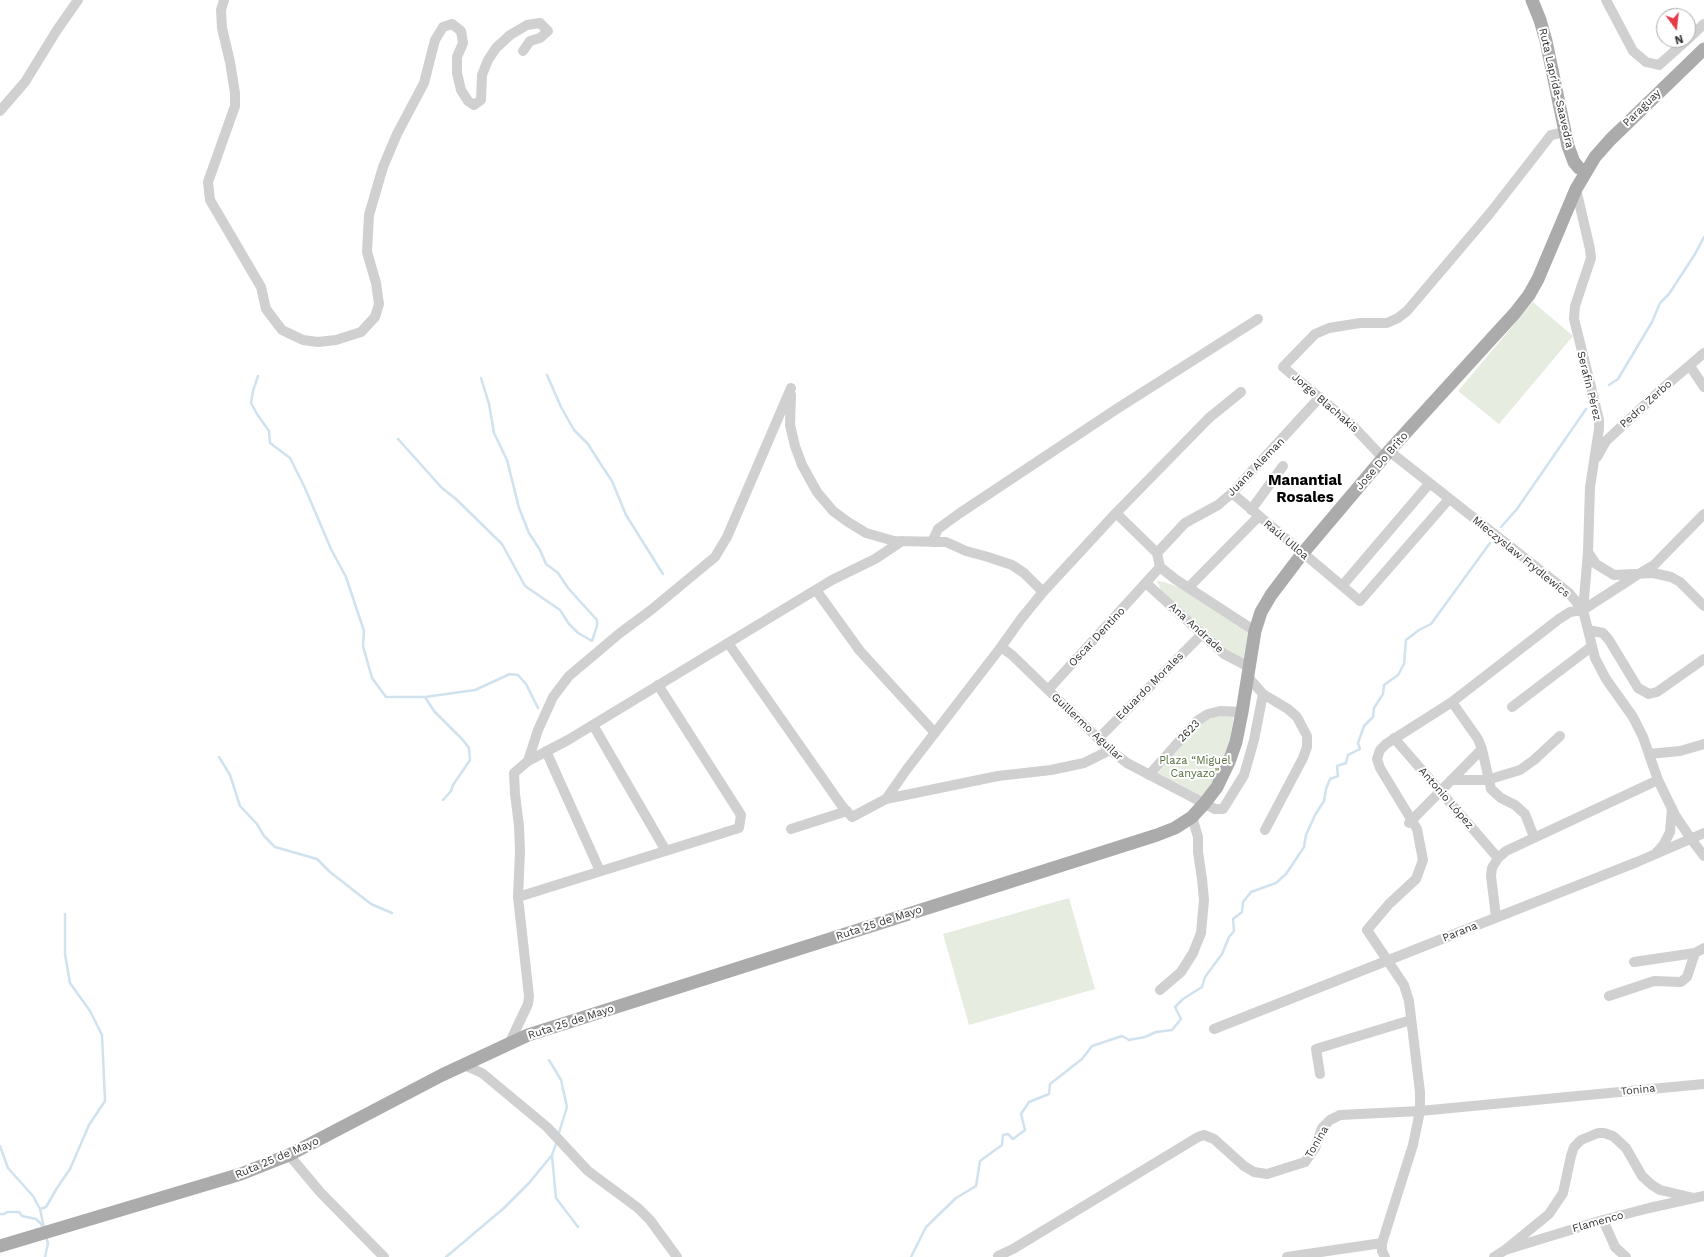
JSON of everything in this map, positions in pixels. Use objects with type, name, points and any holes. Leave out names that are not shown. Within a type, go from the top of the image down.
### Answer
[{"type":"main road","name":"Ruta Laprida-Saavedra","points":[[1532,0],[1546,41],[1565,132],[1574,162],[1579,168],[1585,171]]},
{"type":"main road","name":"Paraguay","points":[[1585,171],[1610,140],[1704,49]]},
{"type":"main road","name":"Jose Do Brito","points":[[1157,835],[1175,828],[1192,817],[1217,787],[1229,762],[1236,742],[1242,712],[1255,631],[1261,612],[1271,595],[1302,554],[1386,454],[1515,313],[1529,295],[1538,279],[1585,171]]},
{"type":"main road","name":"Ruta 25 de Mayo","points":[[0,1246],[241,1174],[289,1155],[510,1042],[1157,835]]},
{"type":"street","points":[[0,111],[25,82],[57,30],[78,0]]},
{"type":"street","points":[[224,0],[221,10],[222,28],[230,62],[235,93],[235,106],[208,182],[210,200],[261,287],[266,308],[282,330],[303,340],[318,342],[336,340],[361,332],[375,317],[379,304],[376,283],[367,252],[369,215],[383,167],[397,134],[424,83],[435,40],[444,27],[452,24],[461,31],[463,42],[458,57],[457,73],[461,90],[468,101],[474,104],[481,100],[482,75],[488,60],[496,48],[510,35],[527,25],[540,23],[548,31],[540,38],[530,41],[522,51]]},
{"type":"street","points":[[1606,0],[1633,51],[1646,62],[1659,65],[1677,48]]},
{"type":"street","points":[[1696,31],[1704,24]]},
{"type":"street","name":"Jorge Blachakis","points":[[1386,454],[1283,367],[1315,334],[1329,328],[1360,323],[1387,322],[1398,318],[1407,311],[1491,212],[1551,135],[1565,132]]},
{"type":"street","name":"Serafin Pérez","points":[[1576,189],[1590,249],[1590,258],[1575,306],[1574,319],[1599,420],[1599,430],[1590,487],[1588,552],[1583,610]]},
{"type":"street","points":[[932,542],[938,529],[960,513],[1115,410],[1258,319]]},
{"type":"street","name":"Pedro Zerbo","points":[[1594,460],[1606,441],[1704,353]]},
{"type":"street","points":[[1690,366],[1704,387]]},
{"type":"street","points":[[528,760],[538,730],[553,697],[569,676],[620,632],[651,610],[715,557],[727,537],[791,388],[790,425],[795,446],[802,465],[817,492],[833,511],[866,534],[894,541],[946,542],[966,551],[988,556],[1012,565],[1024,573],[1043,592]]},
{"type":"street","points":[[886,800],[907,769],[1001,648],[1021,618],[1043,592],[1116,513],[1209,418],[1241,392]]},
{"type":"street","name":"Juana Aleman","points":[[1158,553],[1185,523],[1218,504],[1232,493],[1320,397]]},
{"type":"street","name":"Mieczyslaw Frydlewics","points":[[1386,454],[1449,499],[1569,593],[1583,610],[1591,647],[1595,658],[1606,679],[1633,717],[1649,754],[1658,780],[1672,808],[1691,839],[1704,856]]},
{"type":"street","points":[[1189,587],[1255,513],[1283,466]]},
{"type":"street","points":[[1342,586],[1429,484]]},
{"type":"street","name":"Raúl Ulloa","points":[[1232,493],[1360,602],[1449,499]]},
{"type":"street","points":[[1116,513],[1158,553],[1160,567],[1175,579],[1255,631]]},
{"type":"street","points":[[1385,1257],[1382,1251],[1382,1243],[1413,1146],[1420,1111],[1420,1092],[1409,1001],[1404,985],[1388,959],[1367,930],[1389,904],[1416,878],[1423,860],[1417,829],[1410,822],[1380,768],[1377,759],[1380,750],[1394,738],[1452,702],[1559,619],[1570,612],[1583,610],[1654,565],[1704,514]]},
{"type":"street","points":[[510,1042],[528,1004],[529,996],[518,897],[520,851],[514,773],[528,760],[593,725],[832,580],[875,559],[902,541]]},
{"type":"street","points":[[1588,552],[1596,564],[1614,575],[1653,573],[1671,577],[1680,582],[1704,606]]},
{"type":"street","points":[[1146,583],[1160,567]]},
{"type":"street","name":"Ana Andrade","points":[[1146,583],[1224,654],[1248,672]]},
{"type":"street","name":"Oscar Dentino","points":[[1048,690],[1146,583]]},
{"type":"street","points":[[816,590],[860,651],[935,733]]},
{"type":"street","points":[[1588,630],[1597,630],[1606,636],[1638,688],[1649,694],[1657,692],[1704,659]]},
{"type":"street","name":"Eduardo Morales","points":[[1098,739],[1202,634]]},
{"type":"street","points":[[728,643],[852,817],[886,800],[998,776],[1051,770],[1084,763],[1110,750]]},
{"type":"street","points":[[1512,706],[1591,647]]},
{"type":"street","name":"Guillermo Aguilar","points":[[1001,648],[1012,655],[1098,739],[1127,763],[1215,809],[1223,809],[1244,775],[1254,740],[1263,694]]},
{"type":"street","points":[[1248,672],[1263,694],[1288,709],[1297,717],[1307,736],[1308,747],[1265,830]]},
{"type":"street","points":[[518,897],[739,828],[741,815],[658,685]]},
{"type":"street","points":[[1452,702],[1478,739],[1482,749],[1490,789],[1501,798],[1515,805],[1525,814],[1534,837]]},
{"type":"street","name":"2623","points":[[1149,775],[1197,721],[1208,714],[1220,711],[1242,712]]},
{"type":"street","points":[[593,725],[666,851]]},
{"type":"street","points":[[1451,780],[1487,780],[1520,770],[1534,760],[1560,736]]},
{"type":"street","name":"Antonio López","points":[[1394,738],[1498,858]]},
{"type":"street","points":[[1649,754],[1680,751],[1704,744]]},
{"type":"street","points":[[1410,822],[1482,749]]},
{"type":"street","points":[[546,751],[600,871]]},
{"type":"street","points":[[1496,917],[1492,868],[1498,858],[1534,837],[1658,780]]},
{"type":"street","points":[[1654,855],[1664,844],[1670,832],[1672,808]]},
{"type":"street","points":[[791,830],[847,812]]},
{"type":"street","points":[[1160,990],[1180,972],[1193,953],[1201,933],[1204,900],[1198,852],[1198,837],[1192,817]]},
{"type":"street","name":"Parana","points":[[1214,1029],[1654,855],[1704,833]]},
{"type":"street","points":[[1634,962],[1699,951]]},
{"type":"street","points":[[1609,996],[1654,981],[1681,982],[1687,977],[1699,951]]},
{"type":"street","points":[[1320,1074],[1316,1049],[1411,1020]]},
{"type":"street","points":[[464,1065],[482,1073],[547,1127],[588,1171],[638,1208],[650,1220],[677,1257]]},
{"type":"street","name":"Tonina","points":[[998,1256],[1016,1253],[1198,1137],[1204,1135],[1214,1138],[1244,1166],[1254,1172],[1267,1174],[1305,1162],[1315,1148],[1322,1128],[1330,1120],[1340,1115],[1420,1111],[1704,1084]]},
{"type":"street","points":[[1505,1250],[1549,1214],[1563,1193],[1574,1147],[1581,1140],[1598,1133],[1604,1132],[1613,1136],[1626,1148],[1642,1176],[1652,1185],[1660,1190],[1699,1197]]},
{"type":"street","points":[[289,1155],[321,1193],[384,1257]]},
{"type":"street","name":"Flamenco","points":[[1494,1257],[1505,1250],[1604,1220],[1699,1197]]},
{"type":"street","points":[[1604,1220],[1614,1247],[1626,1257]]},
{"type":"street","points":[[1287,1257],[1382,1243]]},
{"type":"green space","points":[[1533,302],[1573,336],[1499,424],[1458,391]]},
{"type":"green space","points":[[1157,581],[1185,589],[1249,631],[1246,661],[1226,651],[1161,590]]},
{"type":"green space","name":"Plaza “Miguel Canyazo”","points":[[1234,715],[1227,756],[1203,799],[1154,778],[1201,723],[1217,716]]},
{"type":"green space","points":[[1069,898],[1095,989],[969,1025],[943,934]]},
{"type":"waterway","points":[[1609,385],[1618,379],[1652,322],[1660,303],[1669,294],[1695,254],[1704,237]]},
{"type":"waterway","points":[[547,375],[561,407],[574,430],[588,444],[612,481],[626,515],[663,574]]},
{"type":"waterway","points":[[258,376],[251,403],[269,431],[270,443],[290,458],[305,488],[331,549],[346,577],[364,631],[363,646],[372,678],[386,697],[425,697],[434,711],[469,748],[470,760],[453,785],[451,791],[443,800]]},
{"type":"waterway","points":[[398,439],[442,488],[456,499],[502,544],[525,586],[560,610],[569,624],[578,633],[592,641],[597,626],[597,620],[568,588],[558,573],[546,564],[540,550],[529,533],[519,508],[507,460],[494,433],[489,404],[481,378]]},
{"type":"waterway","points":[[1501,527],[1517,509],[1586,409]]},
{"type":"waterway","points":[[911,1257],[926,1227],[956,1198],[976,1186],[980,1161],[1002,1145],[1003,1135],[1008,1134],[1013,1139],[1025,1130],[1021,1114],[1029,1102],[1049,1094],[1050,1084],[1082,1059],[1092,1046],[1122,1036],[1129,1040],[1145,1037],[1156,1032],[1172,1030],[1181,1019],[1175,1007],[1183,999],[1202,987],[1205,977],[1222,954],[1229,937],[1234,931],[1233,919],[1242,912],[1243,902],[1251,892],[1276,883],[1286,874],[1304,847],[1306,835],[1315,815],[1324,801],[1326,789],[1330,779],[1338,776],[1337,766],[1346,763],[1348,755],[1360,749],[1358,743],[1364,726],[1373,717],[1374,708],[1383,694],[1384,685],[1398,675],[1404,664],[1406,640],[1419,630],[1431,624],[1490,543]]},
{"type":"waterway","points":[[425,697],[475,690],[510,674],[518,675],[526,684],[538,708]]},
{"type":"waterway","points":[[219,757],[230,775],[240,806],[257,824],[264,836],[275,847],[317,859],[330,872],[371,904],[392,913]]},
{"type":"waterway","points":[[40,1209],[46,1207],[70,1169],[89,1125],[105,1101],[102,1035],[90,1011],[70,983],[65,954],[65,914]]},
{"type":"waterway","points":[[549,1060],[561,1080],[567,1107],[558,1136]]},
{"type":"waterway","points":[[446,1257],[504,1208],[529,1183],[552,1155],[557,1141]]},
{"type":"waterway","points":[[0,1146],[8,1168],[33,1196],[40,1209],[44,1228]]},
{"type":"waterway","points":[[552,1156],[556,1198],[578,1227]]},
{"type":"waterway","points":[[0,1214],[7,1212],[19,1212],[22,1216],[36,1219],[43,1226]]},
{"type":"waterway","points":[[45,1257],[48,1243],[46,1237]]},
{"type":"district","name":"Manantial Rosales","points":[[1305,490]]}]
